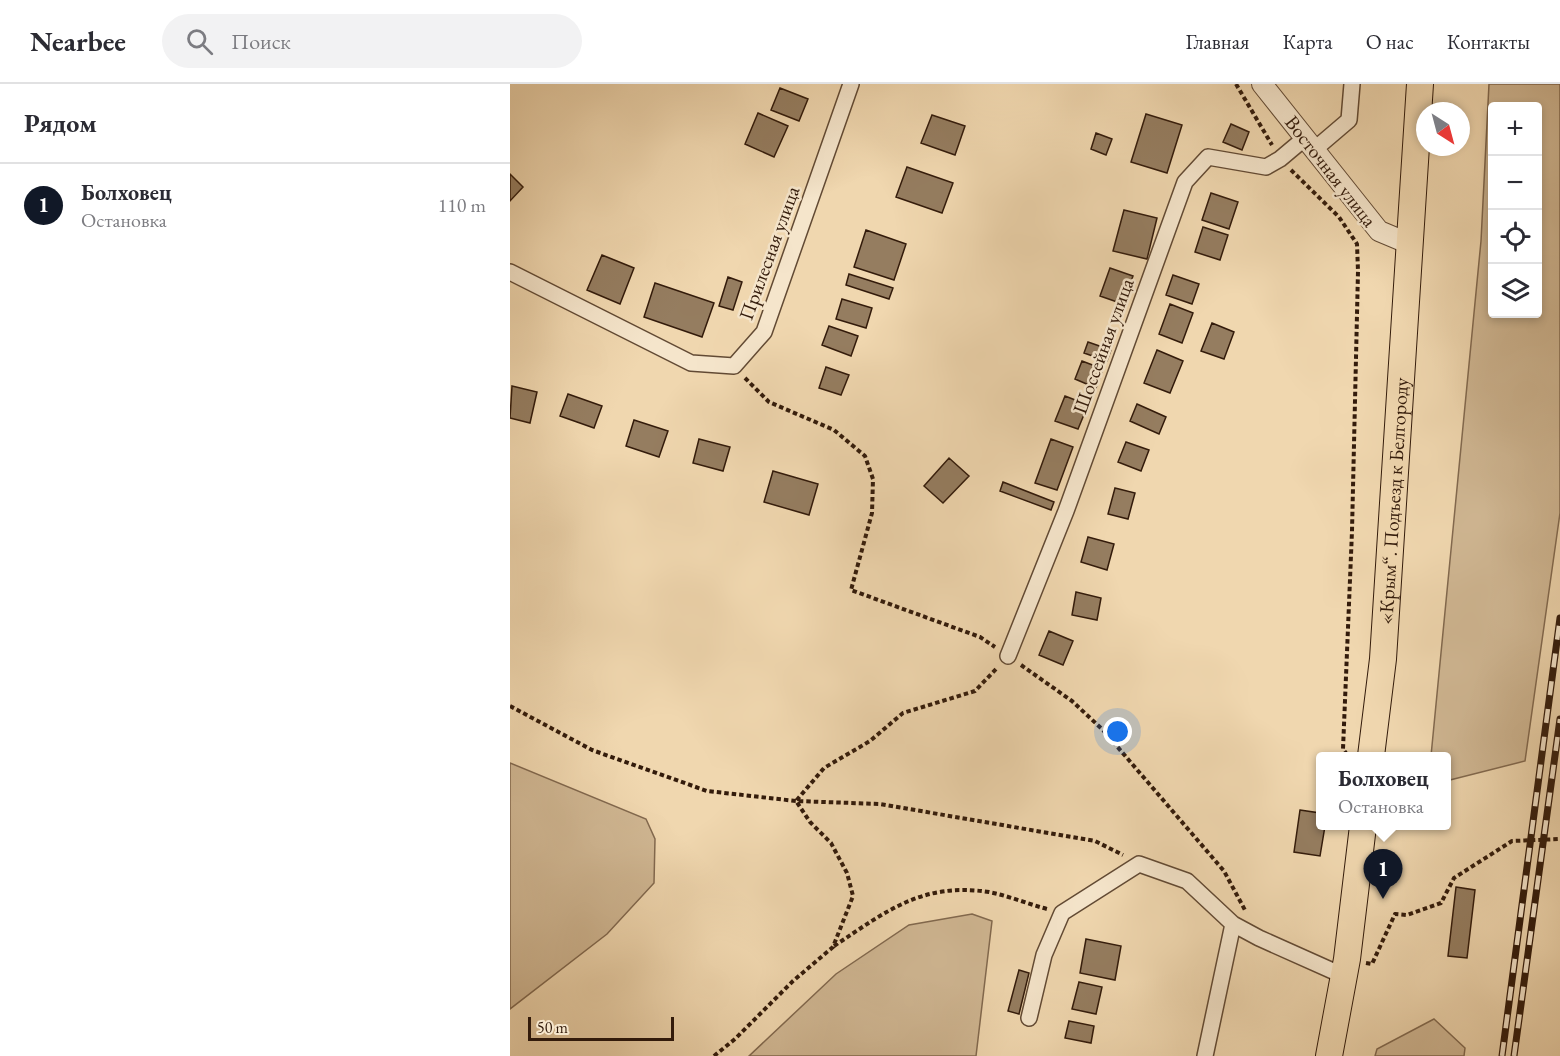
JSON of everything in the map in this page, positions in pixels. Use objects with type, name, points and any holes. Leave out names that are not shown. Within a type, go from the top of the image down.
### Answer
[{"type":"main road","name":"«Крым“. Подъезд к Белгороду","points":[[1371,752],[1383,647],[1420,84]]},
{"type":"main road","points":[[1329,1056],[1346,968],[1362,830]]},
{"type":"street","name":"Прилесная улица","points":[[734,366],[764,332],[851,84]]},
{"type":"street","name":"Восточная улица","points":[[1262,84],[1379,231],[1410,244]]},
{"type":"street","name":"Шоссейная улица","points":[[1008,656],[1066,511],[1185,182],[1208,157],[1266,167],[1310,143],[1349,120],[1352,84]]},
{"type":"street","points":[[510,272],[691,363],[734,366]]},
{"type":"street","points":[[1029,1018],[1044,955],[1062,913],[1139,864],[1186,881],[1233,924],[1259,938],[1346,968]]},
{"type":"street","points":[[1204,1056],[1233,924]]},
{"type":"path","points":[[1236,84],[1280,159],[1339,217],[1357,244],[1352,531],[1343,749],[1345,752]]},
{"type":"path","points":[[734,366],[769,402],[834,430],[865,456],[873,479],[872,513],[850,590],[980,637],[1072,701],[1103,730],[1224,871],[1259,938]]},
{"type":"path","points":[[796,801],[824,768],[870,741],[903,713],[975,691],[1008,656]]},
{"type":"path","points":[[510,706],[592,750],[707,791],[796,801],[880,804],[1095,841],[1139,864]]},
{"type":"path","points":[[796,801],[810,822],[831,843],[847,873],[853,896],[833,947]]},
{"type":"path","points":[[1346,968],[1372,964],[1395,914],[1407,915],[1441,903],[1454,878],[1512,841],[1560,839]]},
{"type":"path","points":[[714,1056],[793,981],[833,947],[882,915],[919,896],[945,890],[990,892],[1062,913]]},
{"type":"shaded area","points":[[1489,84],[1560,84],[1560,513],[1525,761],[1451,780],[1451,752],[1431,752],[1481,241],[1488,104],[1488,318],[1542,318],[1542,102],[1488,102]]},
{"type":"shaded area","points":[[510,763],[646,819],[655,839],[654,883],[607,934],[510,1009]]},
{"type":"shaded area","points":[[972,914],[992,921],[976,1056],[749,1056],[836,974],[909,925]]},
{"type":"shaded area","points":[[1434,1019],[1465,1048],[1464,1056],[1375,1056],[1377,1049]]},
{"type":"building","points":[[780,88],[808,99],[799,121],[771,110]]},
{"type":"building","points":[[758,113],[788,126],[774,157],[745,144]]},
{"type":"building","points":[[1146,114],[1182,125],[1167,173],[1131,162]]},
{"type":"building","points":[[932,115],[965,126],[955,155],[921,143]]},
{"type":"building","points":[[1231,124],[1249,132],[1242,150],[1223,142]]},
{"type":"building","points":[[1096,133],[1112,139],[1106,155],[1091,149]]},
{"type":"building","points":[[907,167],[953,183],[942,213],[896,197]]},
{"type":"building","points":[[510,174],[523,187],[510,201]]},
{"type":"building","points":[[1211,193],[1238,202],[1229,229],[1202,220]]},
{"type":"building","points":[[1124,210],[1157,218],[1147,259],[1113,251]]},
{"type":"building","points":[[1203,227],[1228,235],[1220,260],[1195,252]]},
{"type":"building","points":[[866,230],[906,244],[894,280],[854,267]]},
{"type":"building","points":[[602,255],[634,268],[620,304],[587,290]]},
{"type":"building","points":[[1110,268],[1133,276],[1123,304],[1100,296]]},
{"type":"building","points":[[849,274],[893,288],[889,299],[846,285]]},
{"type":"building","points":[[1173,275],[1199,284],[1192,304],[1166,295]]},
{"type":"building","points":[[728,277],[742,282],[733,310],[719,306]]},
{"type":"building","points":[[655,283],[714,303],[702,337],[644,317]]},
{"type":"building","points":[[842,299],[872,308],[866,328],[836,319]]},
{"type":"building","points":[[1170,304],[1193,313],[1182,343],[1159,334]]},
{"type":"building","points":[[1212,323],[1234,332],[1224,359],[1201,351]]},
{"type":"building","points":[[829,326],[858,336],[851,356],[822,345]]},
{"type":"building","points":[[1088,342],[1111,350],[1107,361],[1084,353]]},
{"type":"building","points":[[1157,350],[1183,361],[1170,393],[1144,383]]},
{"type":"building","points":[[1082,361],[1103,369],[1096,388],[1075,379]]},
{"type":"building","points":[[826,367],[849,375],[841,395],[819,388]]},
{"type":"building","points":[[512,386],[537,392],[530,423],[510,418]]},
{"type":"building","points":[[568,394],[602,406],[594,428],[560,416]]},
{"type":"building","points":[[1065,396],[1088,405],[1078,429],[1055,421]]},
{"type":"building","points":[[1137,404],[1166,417],[1159,434],[1130,421]]},
{"type":"building","points":[[634,420],[668,431],[659,457],[626,446]]},
{"type":"building","points":[[699,439],[730,447],[723,471],[693,463]]},
{"type":"building","points":[[1051,439],[1073,447],[1057,490],[1035,483]]},
{"type":"building","points":[[1126,442],[1149,450],[1141,471],[1118,462]]},
{"type":"building","points":[[949,458],[969,476],[943,503],[924,486]]},
{"type":"building","points":[[773,471],[818,484],[809,515],[764,502]]},
{"type":"building","points":[[1003,482],[1054,502],[1051,510],[1000,491]]},
{"type":"building","points":[[1115,488],[1135,493],[1128,519],[1108,514]]},
{"type":"building","points":[[1088,537],[1114,544],[1107,570],[1081,562]]},
{"type":"building","points":[[1076,592],[1101,598],[1097,620],[1072,615]]},
{"type":"building","points":[[1049,631],[1073,641],[1063,665],[1039,655]]},
{"type":"building","points":[[1300,810],[1316,812],[1316,830],[1324,830],[1320,856],[1294,852]]},
{"type":"building","points":[[1456,887],[1475,890],[1467,958],[1448,956]]},
{"type":"building","points":[[1086,939],[1121,946],[1115,980],[1080,973]]},
{"type":"building","points":[[1019,970],[1029,973],[1019,1014],[1008,1011]]},
{"type":"building","points":[[1079,982],[1102,987],[1096,1014],[1072,1009]]},
{"type":"building","points":[[1069,1021],[1094,1026],[1091,1043],[1065,1038]]},
{"type":"railway","points":[[1502,1056],[1560,618]]},
{"type":"railway","points":[[1514,1056],[1560,719]]},
{"type":"place","name":"Болховец","points":[[1383,899]]}]
